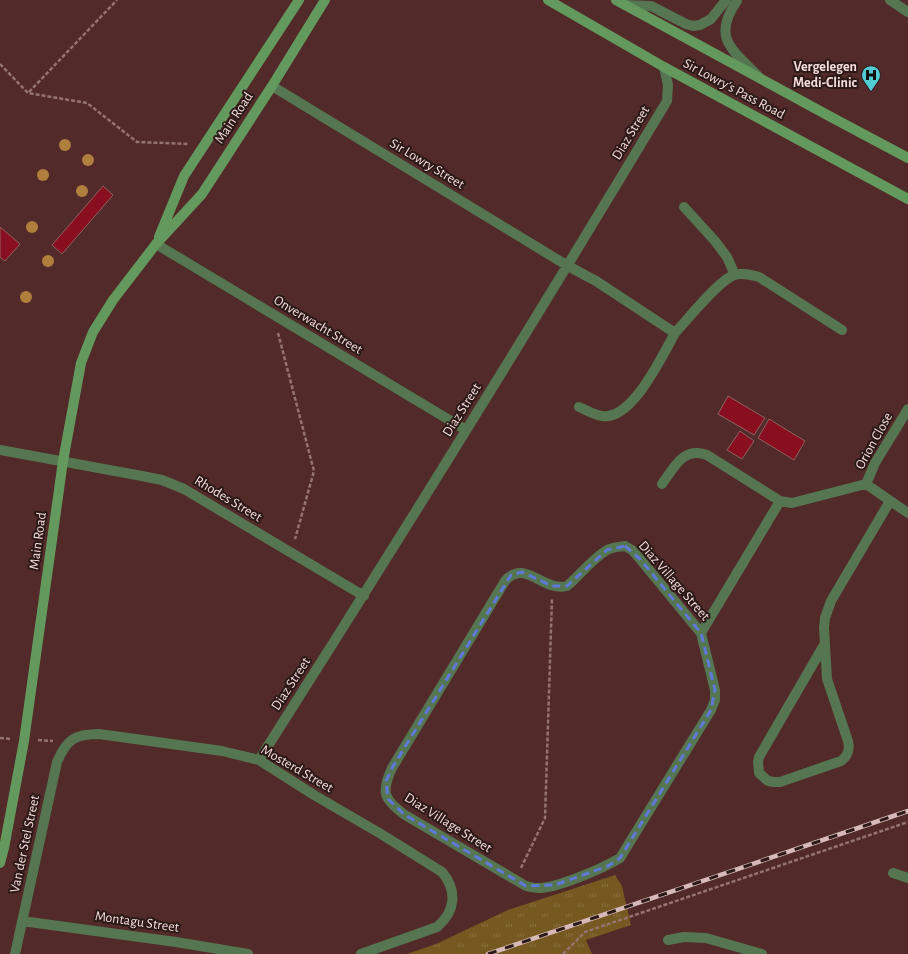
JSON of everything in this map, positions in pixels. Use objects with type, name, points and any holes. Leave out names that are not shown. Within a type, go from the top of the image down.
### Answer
[{"type":"main road","points":[[288,17],[293,0]]},
{"type":"main road","name":"Main Road","points":[[156,244],[184,176],[299,0]]},
{"type":"main road","name":"Main Road","points":[[0,863],[24,741],[63,461],[81,363],[93,332],[113,300],[156,244],[202,194],[272,86],[325,0]]},
{"type":"main road","name":"Sir Lowry's Pass Road","points":[[548,0],[664,67],[908,199]]},
{"type":"main road","name":"Sir Lowry's Pass Road","points":[[621,3],[908,158]]},
{"type":"street","points":[[621,3],[651,6],[686,24],[693,26],[700,25],[711,19],[726,0]]},
{"type":"street","points":[[890,0],[908,12]]},
{"type":"street","points":[[737,1],[725,25],[726,37],[732,50],[762,80]]},
{"type":"street","name":"Diaz Street","points":[[259,760],[364,596],[568,266],[667,101],[668,85],[664,67]]},
{"type":"street","name":"Sir Lowry Street","points":[[272,86],[568,266],[596,281],[675,333]]},
{"type":"street","points":[[684,206],[727,257],[735,275]]},
{"type":"street","name":"Onverwacht Street","points":[[156,244],[466,430]]},
{"type":"street","points":[[579,407],[601,416],[616,414],[624,410],[639,394],[675,333],[722,282],[735,275],[747,274],[759,277],[842,330]]},
{"type":"street","name":"Orion Close","points":[[908,408],[875,463],[866,484],[908,513]]},
{"type":"street","name":"Rhodes Street","points":[[0,450],[162,480],[184,489],[364,596]]},
{"type":"street","points":[[662,484],[685,456],[692,452],[699,452],[707,455],[780,501],[792,503],[866,484]]},
{"type":"street","name":"Diaz Village Street","points":[[701,633],[780,501]]},
{"type":"street","points":[[824,645],[759,757],[758,762],[760,773],[768,781],[780,782],[840,762],[845,758],[848,752],[848,741],[827,679],[824,645],[825,618],[830,602],[890,501]]},
{"type":"street","name":"Diaz Village Street","points":[[625,546],[632,550],[701,633],[714,685],[715,700],[711,710],[620,858],[608,866],[540,888],[526,886],[515,881],[405,815],[393,806],[385,791],[386,781],[392,768],[505,581],[511,574],[522,572],[552,586],[560,588],[567,586],[607,550],[625,546]]},
{"type":"street","name":"Mosterd Street","points":[[69,742],[85,734],[99,734],[222,751],[259,760],[442,872],[447,878],[452,895],[452,905],[449,914],[444,921],[437,927],[361,954]]},
{"type":"street","name":"Van der Stel Street","points":[[14,954],[57,762],[62,750],[69,742]]},
{"type":"street","points":[[893,873],[908,878]]},
{"type":"street","name":"Montagu Street","points":[[22,921],[176,942],[248,954]]},
{"type":"street","points":[[668,940],[684,937],[706,938],[762,954]]},
{"type":"path","points":[[28,93],[117,0]]},
{"type":"path","points":[[0,64],[28,93],[87,103],[138,142],[205,144]]},
{"type":"path","points":[[273,314],[314,471],[291,553]]},
{"type":"path","points":[[515,881],[544,818],[552,586]]},
{"type":"path","points":[[563,954],[585,932],[908,822]]},
{"type":"highlighted area","points":[[625,546],[640,559],[701,633],[715,690],[711,710],[620,858],[608,866],[555,885],[526,886],[405,815],[388,799],[386,781],[392,768],[511,575],[522,572],[552,586],[567,586],[607,550]]},
{"type":"green space","points":[[615,875],[622,886],[631,925],[586,940],[592,954],[407,954],[436,944],[508,910]]},
{"type":"building","points":[[103,186],[113,195],[62,254],[52,245]]},
{"type":"building","points":[[0,227],[20,244],[5,261],[0,257]]},
{"type":"building","points":[[728,396],[765,418],[754,435],[718,414]]},
{"type":"building","points":[[769,419],[805,441],[794,460],[758,438]]},
{"type":"building","points":[[740,431],[754,441],[742,459],[727,450]]},
{"type":"railway","points":[[488,954],[908,811]]},
{"type":"place","name":"Vergelegen Medi-Clinic","points":[[871,92]]}]
